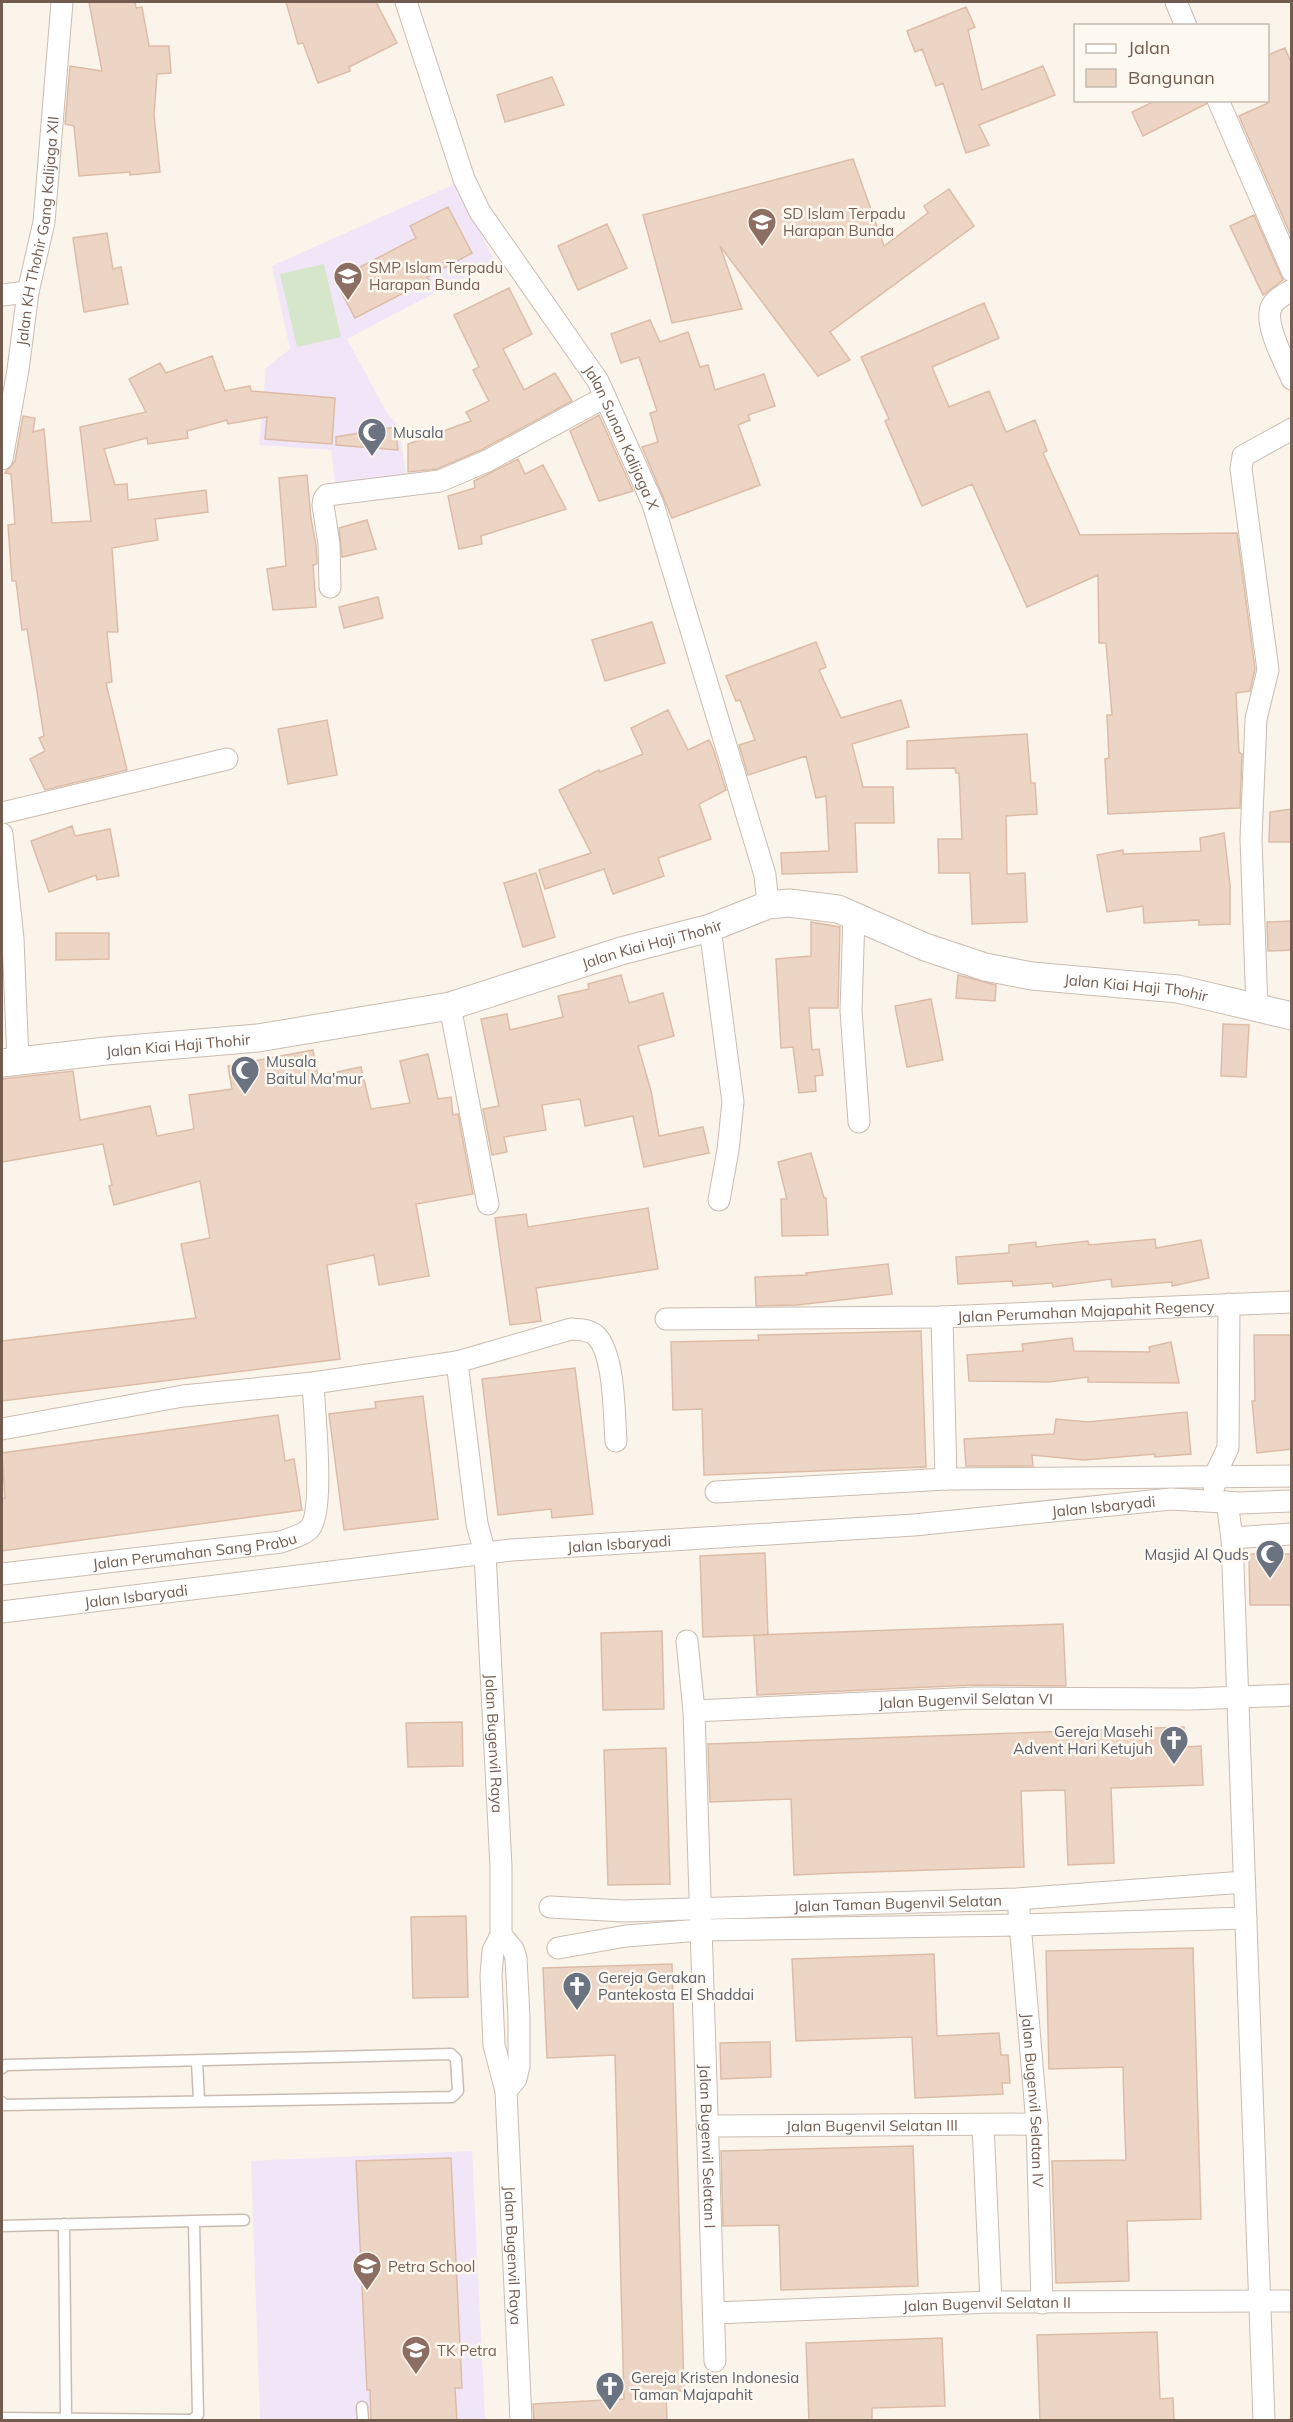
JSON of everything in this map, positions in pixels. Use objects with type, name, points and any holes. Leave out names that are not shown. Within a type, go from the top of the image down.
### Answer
[{"type":"street","name":"Jalan KH Thohir Gang Kalijaga XII","points":[[2,459],[10,369],[44,222],[62,2]]},
{"type":"street","name":"Jalan Sunan Kalijaga X","points":[[406,2],[464,180],[480,212],[598,381],[653,504],[765,875],[768,905]]},
{"type":"street","points":[[1176,2],[1185,24]]},
{"type":"street","points":[[1219,102],[1292,271]]},
{"type":"street","points":[[1292,290],[1274,302],[1269,311],[1269,323],[1292,379]]},
{"type":"street","points":[[2,295],[28,292]]},
{"type":"street","points":[[330,587],[329,544],[323,505],[327,495],[440,481],[487,461],[606,397]]},
{"type":"street","points":[[1257,1009],[1251,839],[1256,719],[1268,670],[1241,478],[1243,456],[1292,429]]},
{"type":"street","points":[[2,813],[226,759]]},
{"type":"street","points":[[2,834],[13,939],[10,1062]]},
{"type":"street","name":"Jalan Kiai Haji Thohir","points":[[10,1062],[258,1038],[450,1006],[621,951],[710,928],[768,905],[808,904],[838,909],[925,946],[985,967],[1032,976],[1178,989],[1292,1016]]},
{"type":"street","points":[[854,915],[851,1011],[859,1122]]},
{"type":"street","points":[[710,928],[733,1102],[728,1150],[719,1200]]},
{"type":"street","points":[[450,1006],[488,1204]]},
{"type":"street","name":"Jalan Perumahan Majapahit Regency","points":[[666,1319],[942,1317],[1292,1302]]},
{"type":"street","name":"Jalan Perumahan Majapahit Regency","points":[[1227,1502],[1215,1475],[1228,1448],[1229,1304]]},
{"type":"street","name":"Jalan Perumahan Majapahit Regency","points":[[942,1317],[946,1479]]},
{"type":"street","points":[[2,1429],[183,1396],[313,1383],[457,1362],[571,1329],[588,1330],[596,1335],[606,1352],[610,1368],[616,1441]]},
{"type":"street","points":[[457,1362],[477,1524],[484,1553]]},
{"type":"street","name":"Jalan Perumahan Sang Prabu","points":[[2,1574],[281,1542],[301,1535],[311,1527],[318,1486],[313,1383]]},
{"type":"street","name":"Jalan Perumahan Majapahit Regency","points":[[1227,1502],[1241,1475],[1228,1448]]},
{"type":"street","points":[[716,1492],[946,1479],[1292,1476]]},
{"type":"street","name":"Jalan Isbaryadi","points":[[2,1612],[484,1553],[633,1541],[914,1525],[1171,1499],[1227,1502],[1292,1501]]},
{"type":"street","points":[[1227,1502],[1232,1538],[1264,2421]]},
{"type":"street","points":[[1232,1538],[1292,1534]]},
{"type":"street","name":"Jalan Bugenvil Raya","points":[[484,1553],[501,1867],[501,1935],[513,1949],[516,1958],[519,2017],[519,2066],[516,2079],[506,2091],[521,2421]]},
{"type":"street","points":[[687,1641],[694,1711],[700,1908]]},
{"type":"street","name":"Jalan Bugenvil Selatan VI","points":[[694,1711],[975,1698],[1193,1699],[1292,1695]]},
{"type":"street","name":"Jalan Taman Bugenvil Selatan","points":[[550,1907],[624,1911],[1017,1899],[1244,1882]]},
{"type":"street","name":"Jalan Bugenvil Selatan IV","points":[[1017,1899],[1037,2124],[1042,2303]]},
{"type":"street","name":"Jalan Bugenvil Selatan I","points":[[700,1908],[715,2361]]},
{"type":"street","name":"Jalan Taman Bugenvil Selatan","points":[[558,1948],[626,1936],[700,1930],[1021,1925],[1246,1918]]},
{"type":"street","name":"Jalan Bugenvil Selatan III","points":[[707,2126],[1037,2124]]},
{"type":"street","points":[[983,2125],[991,2302]]},
{"type":"street","name":"Jalan Bugenvil Selatan II","points":[[715,2313],[991,2302],[1292,2301]]},
{"type":"lane","points":[[2,2068],[6,2065],[451,2054],[456,2059],[458,2091],[452,2097],[4,2105],[2,2102]]},
{"type":"lane","points":[[197,2061],[199,2100]]},
{"type":"lane","points":[[2,2226],[244,2220]]},
{"type":"lane","points":[[2,2418],[192,2420],[198,2415],[194,2221]]},
{"type":"lane","points":[[64,2224],[66,2419]]},
{"type":"lane","points":[[362,2407],[363,2421]]},
{"type":"shaded area","name":"SMP Islam Terpadu Harapan Bunda","points":[[455,184],[495,261],[347,339],[387,413],[398,425],[407,479],[336,490],[331,450],[259,445],[266,368],[290,349],[272,266]]},
{"type":"shaded area","name":"Petra School","points":[[472,2151],[485,2420],[260,2420],[251,2161]]},
{"type":"green space","points":[[324,264],[341,337],[297,347],[280,274]]},
{"type":"building","points":[[89,2],[135,2],[136,8],[142,7],[149,46],[169,46],[171,73],[157,74],[154,115],[160,172],[79,176],[74,126],[65,124],[70,66],[102,71]]},
{"type":"building","points":[[286,2],[376,2],[397,43],[349,67],[350,71],[318,83],[303,43],[298,44]]},
{"type":"building","points":[[966,7],[975,27],[968,30],[982,90],[1043,66],[1055,95],[979,125],[989,145],[966,153],[943,83],[936,86],[922,49],[915,52],[907,31]]},
{"type":"building","points":[[1285,48],[1292,65],[1292,238],[1239,116],[1269,102],[1269,55]]},
{"type":"building","points":[[552,77],[564,105],[505,122],[497,95]]},
{"type":"building","points":[[1153,102],[1206,102],[1143,136],[1132,112]]},
{"type":"building","name":"SD Islam Terpadu Harapan Bunda","points":[[853,159],[884,246],[928,213],[924,206],[949,189],[974,226],[830,332],[850,360],[818,376],[720,246],[742,309],[672,323],[643,215]]},
{"type":"building","points":[[448,207],[472,253],[427,277],[429,280],[355,318],[335,280],[416,238],[410,226]]},
{"type":"building","points":[[1254,215],[1283,280],[1263,295],[1230,226]]},
{"type":"building","points":[[607,224],[627,268],[578,290],[558,246]]},
{"type":"building","points":[[107,233],[113,269],[121,267],[128,304],[84,312],[73,238]]},
{"type":"building","points":[[509,288],[532,334],[503,349],[524,390],[555,373],[572,401],[481,450],[437,469],[408,472],[408,444],[471,421],[466,412],[489,401],[473,370],[479,367],[454,315]]},
{"type":"building","points":[[984,303],[999,338],[932,367],[949,407],[989,391],[1006,432],[1035,420],[1047,451],[1043,453],[1080,535],[1237,533],[1255,669],[1250,691],[1236,693],[1239,752],[1242,754],[1240,808],[1108,814],[1105,759],[1109,758],[1107,715],[1112,715],[1106,643],[1099,643],[1098,575],[1027,607],[972,484],[922,506],[885,421],[889,419],[861,357]]},
{"type":"building","points":[[650,320],[660,342],[688,332],[700,367],[708,365],[715,390],[764,374],[775,406],[748,415],[750,420],[738,425],[760,485],[672,518],[642,447],[658,442],[650,413],[657,411],[639,357],[621,363],[611,334]]},
{"type":"building","points":[[212,356],[225,391],[250,386],[251,391],[335,398],[332,444],[265,439],[267,417],[228,424],[227,420],[187,431],[188,438],[148,444],[147,438],[104,449],[115,485],[127,484],[128,500],[206,490],[208,512],[155,519],[158,540],[112,548],[118,632],[107,632],[112,682],[106,683],[127,770],[45,790],[30,759],[45,751],[39,738],[44,736],[27,629],[22,630],[16,581],[12,581],[8,525],[15,524],[11,474],[5,473],[15,461],[23,416],[35,418],[33,432],[44,429],[52,523],[91,521],[80,427],[146,412],[129,379],[160,363],[166,373]]},
{"type":"building","points":[[599,415],[633,491],[599,501],[570,431]]},
{"type":"building","points":[[395,427],[398,450],[336,445],[336,437]]},
{"type":"building","points":[[518,459],[525,474],[543,465],[566,509],[481,536],[482,544],[459,549],[448,496],[475,488],[474,481]]},
{"type":"building","points":[[307,475],[316,545],[317,564],[313,565],[316,607],[273,610],[267,569],[286,566],[279,478]]},
{"type":"building","points":[[367,520],[376,549],[342,557],[339,528]]},
{"type":"building","points":[[378,597],[383,618],[344,628],[339,607]]},
{"type":"building","points":[[652,622],[665,663],[605,681],[592,640]]},
{"type":"building","points":[[816,642],[826,667],[819,670],[841,718],[901,700],[909,727],[852,744],[863,787],[893,787],[894,823],[855,823],[857,872],[782,874],[781,853],[829,851],[826,796],[816,798],[806,756],[748,775],[739,745],[755,740],[740,700],[736,701],[726,676]]},
{"type":"building","points":[[668,710],[688,750],[709,740],[713,748],[726,790],[699,804],[711,839],[658,858],[664,876],[613,894],[604,869],[545,889],[539,870],[591,853],[559,790],[599,770],[600,772],[643,754],[631,728]]},
{"type":"building","points":[[327,720],[337,775],[288,784],[278,729]]},
{"type":"building","points":[[1027,734],[1031,783],[1035,783],[1037,814],[1006,816],[1007,874],[1025,873],[1027,922],[972,924],[970,873],[939,873],[938,839],[962,839],[959,773],[956,773],[955,768],[907,769],[907,741]]},
{"type":"building","points":[[1292,809],[1292,842],[1269,842],[1270,812]]},
{"type":"building","points":[[72,826],[75,836],[110,829],[119,876],[97,880],[96,875],[49,892],[31,841]]},
{"type":"building","points":[[1224,833],[1230,885],[1230,924],[1199,925],[1199,920],[1144,923],[1143,906],[1107,912],[1097,855],[1123,850],[1123,854],[1201,851],[1200,838]]},
{"type":"building","points":[[536,873],[555,937],[523,947],[504,883]]},
{"type":"building","points":[[1292,921],[1292,950],[1268,951],[1267,922]]},
{"type":"building","points":[[811,922],[840,927],[838,1008],[809,1008],[812,1050],[819,1049],[823,1075],[815,1076],[816,1091],[799,1093],[793,1047],[781,1048],[776,959],[811,956]]},
{"type":"building","points":[[56,933],[109,933],[109,959],[56,960]]},
{"type":"building","points":[[621,975],[629,1003],[663,993],[674,1036],[638,1046],[651,1091],[659,1136],[703,1127],[709,1153],[644,1167],[633,1116],[585,1126],[580,1099],[542,1105],[546,1130],[504,1137],[507,1152],[492,1155],[483,1109],[499,1106],[481,1019],[507,1014],[510,1030],[563,1017],[558,996],[589,989],[588,984]]},
{"type":"building","points":[[958,975],[996,985],[995,1001],[956,998]]},
{"type":"building","points":[[931,999],[943,1060],[907,1067],[895,1006]]},
{"type":"building","points":[[1223,1024],[1249,1025],[1246,1077],[1221,1076]]},
{"type":"building","points":[[313,1050],[318,1076],[361,1067],[371,1109],[410,1103],[400,1061],[428,1054],[438,1099],[451,1097],[453,1115],[458,1114],[473,1194],[416,1204],[429,1276],[379,1285],[374,1255],[327,1265],[340,1359],[2,1401],[2,1341],[196,1318],[181,1244],[210,1238],[200,1181],[114,1205],[103,1144],[2,1162],[2,1079],[73,1071],[80,1120],[150,1106],[157,1136],[194,1129],[189,1095],[232,1089],[228,1066]]},
{"type":"building","points":[[811,1153],[824,1198],[826,1198],[828,1235],[782,1236],[781,1199],[787,1199],[778,1162]]},
{"type":"building","points":[[648,1208],[658,1269],[536,1288],[541,1321],[510,1325],[495,1218],[526,1214],[528,1227]]},
{"type":"building","points":[[1155,1239],[1156,1248],[1201,1240],[1209,1278],[1172,1286],[1172,1282],[1112,1287],[1111,1279],[1053,1287],[1052,1283],[1013,1286],[1012,1281],[958,1284],[956,1257],[1009,1253],[1009,1245],[1036,1242],[1036,1247],[1088,1241],[1089,1245]]},
{"type":"building","points":[[888,1264],[892,1294],[797,1305],[756,1306],[755,1277],[807,1275],[806,1273]]},
{"type":"building","points":[[921,1331],[926,1467],[704,1475],[702,1409],[673,1410],[671,1342],[759,1340],[758,1335]]},
{"type":"building","points":[[1254,1335],[1292,1335],[1292,1449],[1257,1453],[1252,1401],[1255,1401]]},
{"type":"building","points":[[1072,1338],[1074,1351],[1150,1352],[1149,1347],[1171,1342],[1179,1383],[1088,1382],[1088,1377],[1049,1382],[969,1381],[967,1355],[1023,1351],[1022,1344]]},
{"type":"building","points":[[575,1368],[593,1514],[552,1518],[551,1509],[498,1515],[482,1379]]},
{"type":"building","points":[[423,1396],[438,1519],[344,1530],[329,1414],[376,1408],[375,1402]]},
{"type":"building","points":[[1187,1412],[1191,1454],[1155,1457],[1155,1454],[1084,1460],[1032,1455],[1033,1466],[966,1466],[964,1439],[1054,1434],[1056,1419],[1088,1422]]},
{"type":"building","points":[[278,1415],[285,1461],[294,1459],[302,1510],[2,1551],[2,1499],[5,1498],[2,1453]]},
{"type":"building","points":[[765,1553],[768,1635],[703,1637],[700,1556]]},
{"type":"building","name":"Masjid Al Quds","points":[[1249,1554],[1292,1554],[1292,1605],[1250,1605]]},
{"type":"building","points":[[1063,1624],[1066,1686],[974,1685],[757,1695],[754,1635]]},
{"type":"building","points":[[662,1631],[664,1709],[603,1710],[601,1633]]},
{"type":"building","points":[[462,1722],[463,1766],[408,1767],[406,1723]]},
{"type":"building","points":[[1184,1727],[1184,1747],[1201,1746],[1203,1785],[1111,1788],[1114,1863],[1068,1865],[1065,1790],[1021,1791],[1024,1867],[794,1875],[791,1799],[710,1802],[708,1744]]},
{"type":"building","points":[[666,1748],[670,1884],[608,1885],[604,1750]]},
{"type":"building","points":[[466,1916],[468,1997],[413,1998],[411,1917]]},
{"type":"building","points":[[1193,1948],[1201,2219],[1127,2221],[1129,2281],[1056,2283],[1052,2161],[1126,2160],[1123,2067],[1049,2069],[1046,1951]]},
{"type":"building","points":[[934,1954],[937,2036],[999,2033],[1001,2055],[1008,2055],[1010,2083],[1002,2083],[1003,2094],[915,2098],[912,2037],[796,2041],[792,1959]]},
{"type":"building","points":[[672,1964],[684,2391],[666,2391],[667,2421],[534,2421],[533,2404],[624,2399],[615,2055],[547,2058],[543,1968]]},
{"type":"building","points":[[770,2042],[771,2077],[721,2079],[720,2043]]},
{"type":"building","points":[[913,2146],[918,2286],[781,2290],[779,2225],[723,2226],[721,2151]]},
{"type":"building","points":[[451,2158],[462,2388],[455,2388],[457,2421],[371,2421],[370,2390],[367,2390],[356,2161]]},
{"type":"building","points":[[1157,2332],[1160,2399],[1173,2398],[1174,2421],[1040,2421],[1037,2335]]},
{"type":"building","points":[[942,2338],[945,2406],[872,2408],[872,2421],[809,2421],[806,2343]]},
{"type":"place","name":"SD Islam Terpadu Harapan Bunda","points":[[762,248]]},
{"type":"place","name":"SMP Islam Terpadu Harapan Bunda","points":[[348,302]]},
{"type":"place","name":"Musala","points":[[372,458]]},
{"type":"place","name":"Musala Baitul Ma'mur","points":[[245,1096]]},
{"type":"place","name":"Masjid Al Quds","points":[[1270,1580]]},
{"type":"place","name":"Gereja Masehi Advent Hari Ketujuh","points":[[1174,1766]]},
{"type":"place","name":"Gereja Gerakan Pantekosta El Shaddai","points":[[577,2012]]},
{"type":"place","name":"Petra School","points":[[367,2292]]},
{"type":"place","name":"TK Petra","points":[[416,2376]]},
{"type":"place","name":"Gereja Kristen Indonesia Taman Majapahit","points":[[610,2412]]}]
